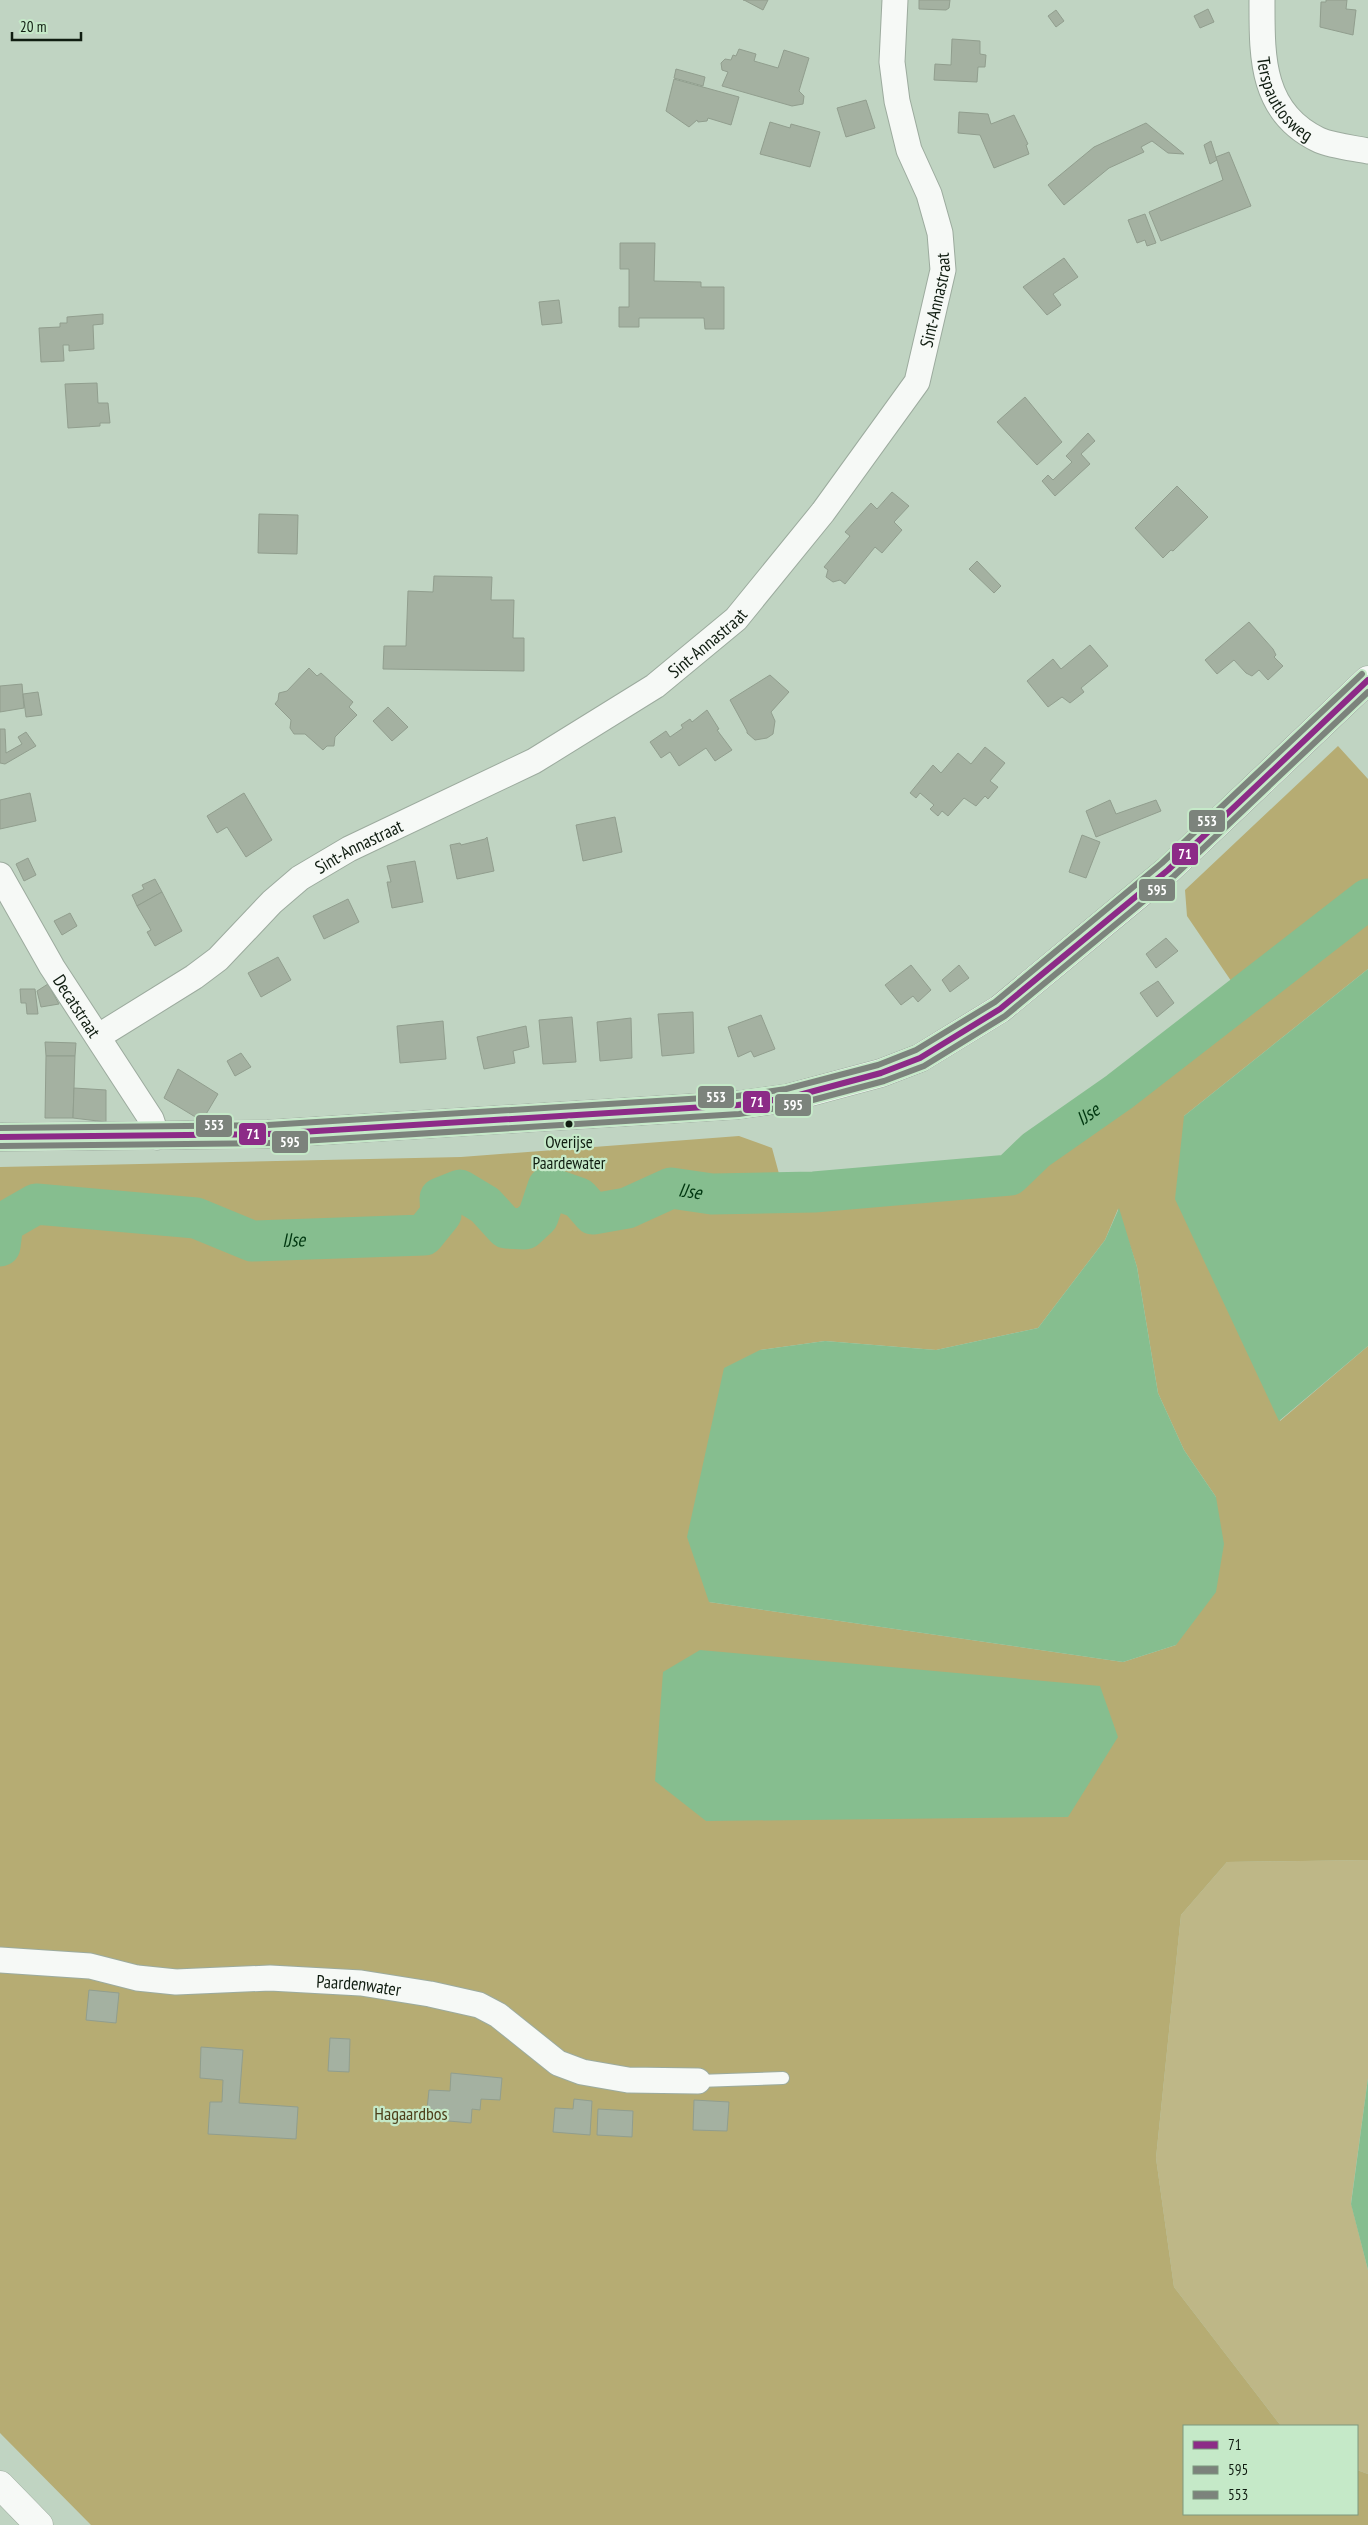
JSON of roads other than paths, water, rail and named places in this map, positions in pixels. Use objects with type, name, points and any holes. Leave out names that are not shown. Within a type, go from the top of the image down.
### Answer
[{"type":"main road","points":[[0,1137],[268,1134],[738,1105],[788,1098],[881,1073],[920,1058],[1000,1009],[1168,870],[1368,680]]},
{"type":"main road","points":[[0,2484],[39,2525]]},
{"type":"street","name":"Sint-Annastraat","points":[[99,1036],[194,977],[218,959],[272,902],[300,878],[350,849],[534,761],[655,686],[736,619],[823,512],[917,382],[943,270],[940,233],[929,194],[910,150],[897,101],[892,62],[895,0]]},
{"type":"street","name":"Terspautlosweg","points":[[1262,0],[1262,54],[1266,79],[1278,103],[1294,122],[1320,140],[1368,151]]},
{"type":"street","name":"Decatstraat","points":[[0,875],[52,967],[99,1036],[151,1119],[157,1136]]},
{"type":"street","name":"Paardenwater","points":[[0,1960],[90,1966],[137,1978],[176,1982],[270,1978],[361,1983],[430,1994],[486,2009],[498,2015],[558,2063],[582,2072],[628,2080],[698,2080]]},
{"type":"lane","points":[[698,2080],[783,2078]]},
{"type":"waterway","name":"IJse","points":[[0,1246],[3,1223],[36,1204],[196,1218],[252,1241],[424,1235],[441,1214],[440,1198],[460,1190],[485,1205],[506,1228],[525,1229],[538,1217],[548,1187],[579,1198],[593,1214],[627,1208],[671,1188],[712,1194],[814,1192],[1010,1175],[1036,1150],[1119,1092],[1368,899]]},
{"type":"place","name":"Overijse Paardewater","points":[[569,1124]]},
{"type":"park label","name":"Hagaardbos","points":[[411,2113]]}]
